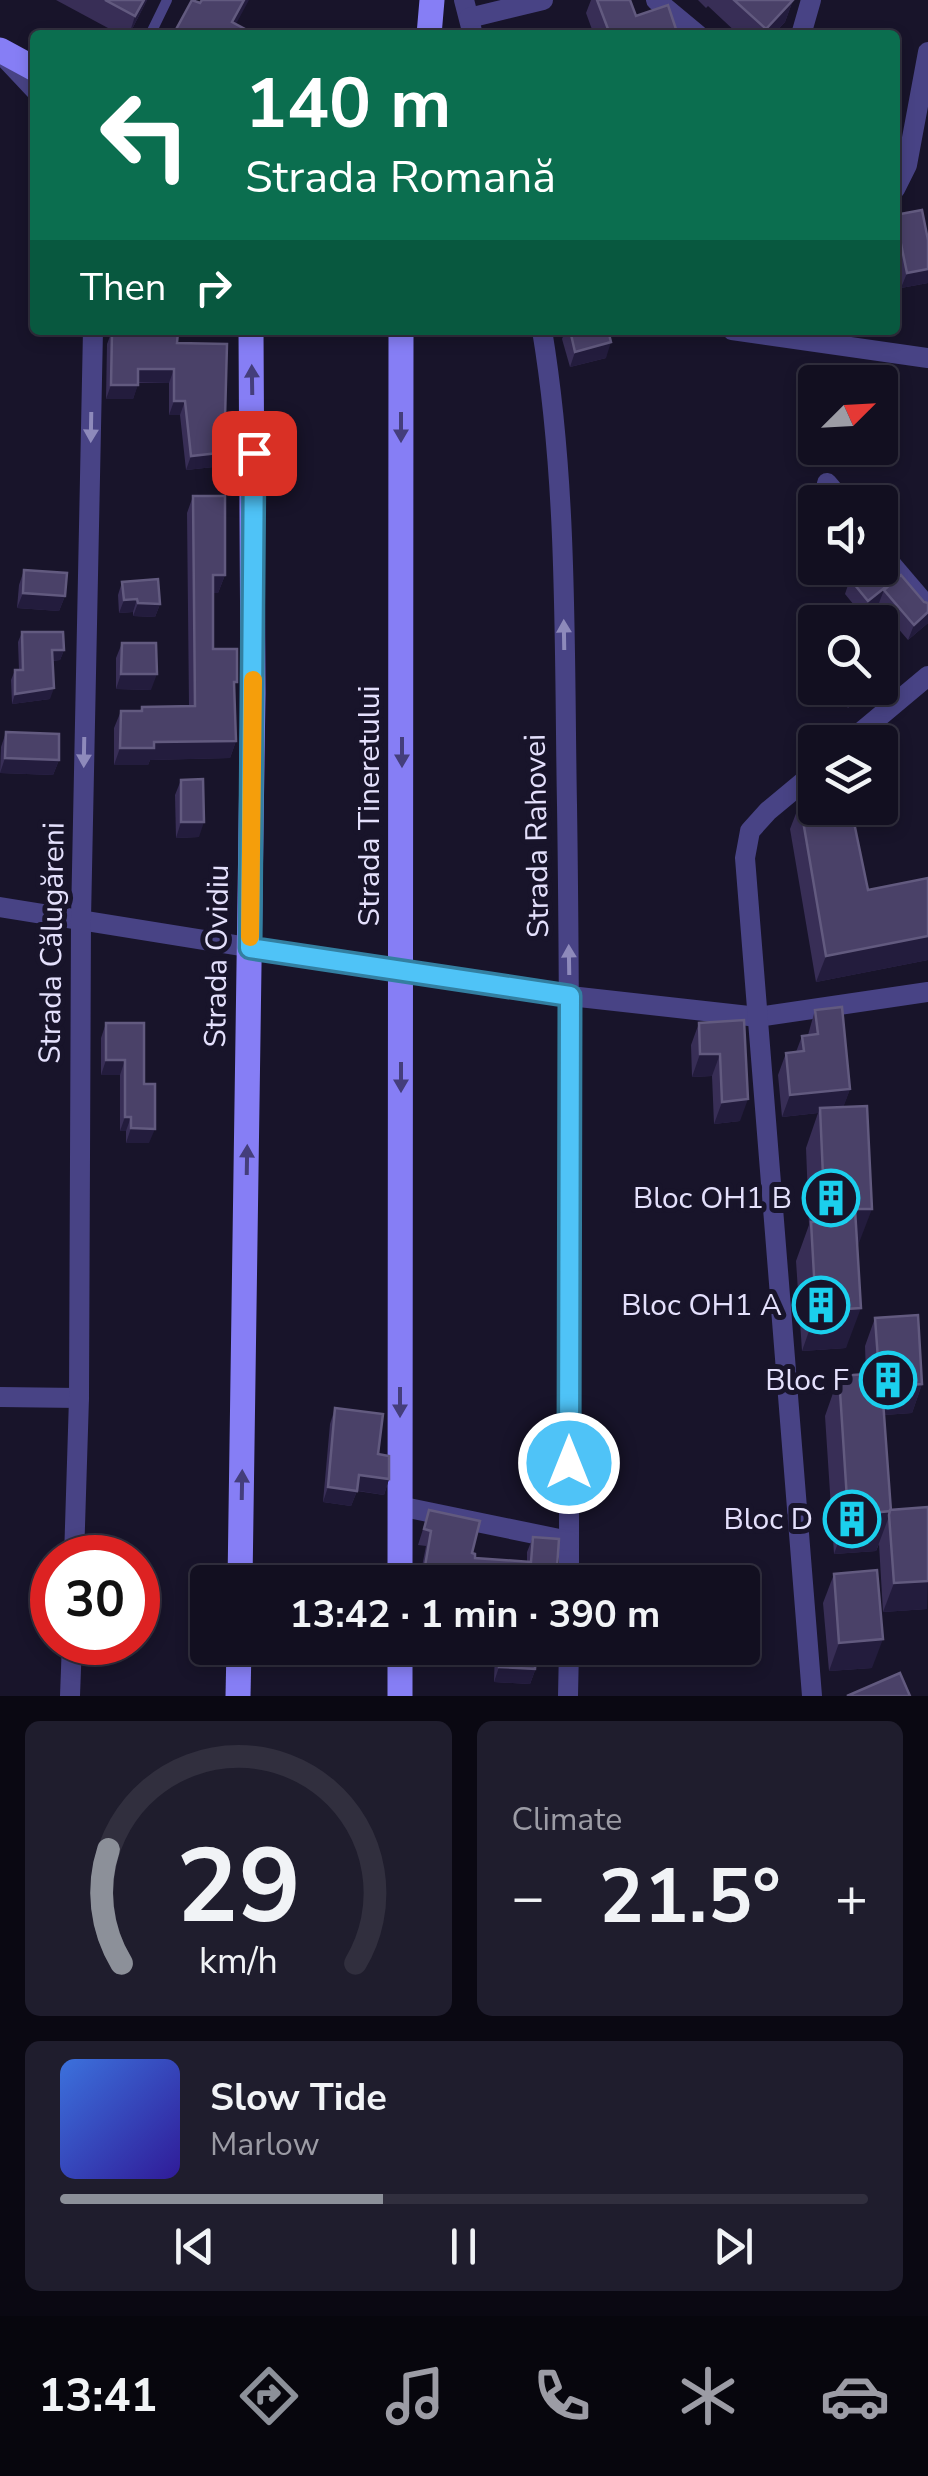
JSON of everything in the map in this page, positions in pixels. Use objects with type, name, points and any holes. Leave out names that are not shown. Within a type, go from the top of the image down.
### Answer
[{"type":"main road","points":[[429,30],[432,0]]},
{"type":"main road","points":[[0,51],[30,66]]},
{"type":"main road","name":"Strada Ovidiu","points":[[240,1565],[250,948],[254,492],[251,335]]},
{"type":"main road","name":"Strada Tineretului","points":[[400,1565],[401,335]]},
{"type":"main road","points":[[238,1696],[239,1665]]},
{"type":"main road","points":[[400,1665],[400,1696]]},
{"type":"street","points":[[468,18],[543,0]]},
{"type":"street","points":[[656,0],[692,30]]},
{"type":"street","points":[[803,30],[811,0]]},
{"type":"street","points":[[0,51],[30,84]]},
{"type":"street","points":[[900,179],[907,165],[928,52]]},
{"type":"street","name":"Strada Călugăreni","points":[[75,1535],[93,335]]},
{"type":"street","name":"Strada Rahovei","points":[[543,335],[553,404],[562,528],[570,996],[569,1565]]},
{"type":"street","points":[[767,335],[928,358]]},
{"type":"street","points":[[879,335],[884,352]]},
{"type":"street","points":[[898,572],[928,607]]},
{"type":"street","points":[[870,725],[928,676]]},
{"type":"street","points":[[798,786],[750,831],[745,858],[812,1696]]},
{"type":"street","points":[[0,908],[402,972],[758,1017],[928,992]]},
{"type":"street","points":[[0,1397],[78,1398]]},
{"type":"street","points":[[399,1506],[569,1541]]},
{"type":"street","points":[[70,1696],[71,1665]]},
{"type":"street","points":[[568,1665],[568,1696]]},
{"type":"lane","points":[[152,30],[167,0]]},
{"type":"building","points":[[105,0],[144,0],[135,16]]},
{"type":"building","points":[[192,0],[244,0],[232,22],[247,30],[176,30]]},
{"type":"building","points":[[597,0],[630,0],[636,16],[668,5],[676,30],[605,30]]},
{"type":"building","points":[[734,0],[793,0],[766,29]]},
{"type":"building","points":[[922,210],[928,269],[907,273],[900,214]]},
{"type":"building","points":[[112,335],[178,335],[177,343],[227,344],[225,419],[233,418],[237,451],[191,456],[185,401],[174,401],[174,369],[138,369],[138,385],[111,385]]},
{"type":"building","points":[[571,335],[609,335],[611,342],[575,352]]},
{"type":"building","points":[[193,496],[225,496],[225,575],[213,575],[213,649],[237,649],[236,741],[154,742],[154,748],[120,748],[121,711],[195,706]]},
{"type":"building","points":[[24,570],[67,573],[65,596],[23,593]]},
{"type":"building","points":[[901,575],[928,603],[928,612],[914,625],[884,590],[898,585]]},
{"type":"building","points":[[158,579],[160,604],[124,600],[122,582]]},
{"type":"building","points":[[855,585],[888,585],[868,601]]},
{"type":"building","points":[[22,632],[63,632],[64,650],[52,650],[54,688],[15,694],[15,670],[23,670]]},
{"type":"building","points":[[122,643],[156,643],[157,674],[121,674]]},
{"type":"building","points":[[6,732],[59,734],[59,760],[5,758]]},
{"type":"building","points":[[203,779],[204,822],[181,822],[181,780]]},
{"type":"building","points":[[804,825],[855,825],[868,890],[928,878],[928,936],[826,956]]},
{"type":"building","points":[[842,1007],[850,1089],[790,1095],[786,1053],[804,1051],[802,1036],[818,1034],[815,1010]]},
{"type":"building","points":[[744,1020],[748,1099],[722,1102],[720,1054],[700,1054],[699,1023]]},
{"type":"building","points":[[106,1023],[144,1023],[144,1084],[155,1084],[155,1129],[131,1128],[131,1117],[125,1117],[125,1060],[106,1060]]},
{"type":"building","points":[[867,1106],[872,1209],[855,1209],[861,1308],[816,1311],[811,1222],[825,1221],[820,1108]]},
{"type":"building","points":[[918,1315],[922,1384],[882,1387],[875,1318]]},
{"type":"building","points":[[881,1373],[891,1511],[848,1515],[839,1376]]},
{"type":"building","points":[[335,1408],[383,1414],[378,1454],[389,1456],[389,1479],[359,1475],[357,1491],[328,1487]]},
{"type":"building","points":[[928,1507],[928,1581],[894,1583],[890,1510]]},
{"type":"building","points":[[429,1510],[480,1521],[472,1553],[475,1558],[531,1562],[533,1537],[559,1539],[557,1565],[425,1565],[431,1531],[424,1529]]},
{"type":"building","points":[[877,1570],[883,1639],[839,1643],[834,1574]]},
{"type":"building","points":[[499,1665],[535,1665],[535,1669]]},
{"type":"building","points":[[900,1673],[910,1696],[847,1696]]},
{"type":"slow traffic","points":[[250,937],[253,680]]},
{"type":"place","name":"Bloc OH1 B","points":[[831,1198]]},
{"type":"place","name":"Bloc OH1 A","points":[[821,1305]]},
{"type":"place","name":"Bloc F","points":[[888,1380]]},
{"type":"place","name":"Bloc D","points":[[852,1519]]},
{"type":"route","points":[[254,453],[250,948],[570,996],[569,1463]]}]
